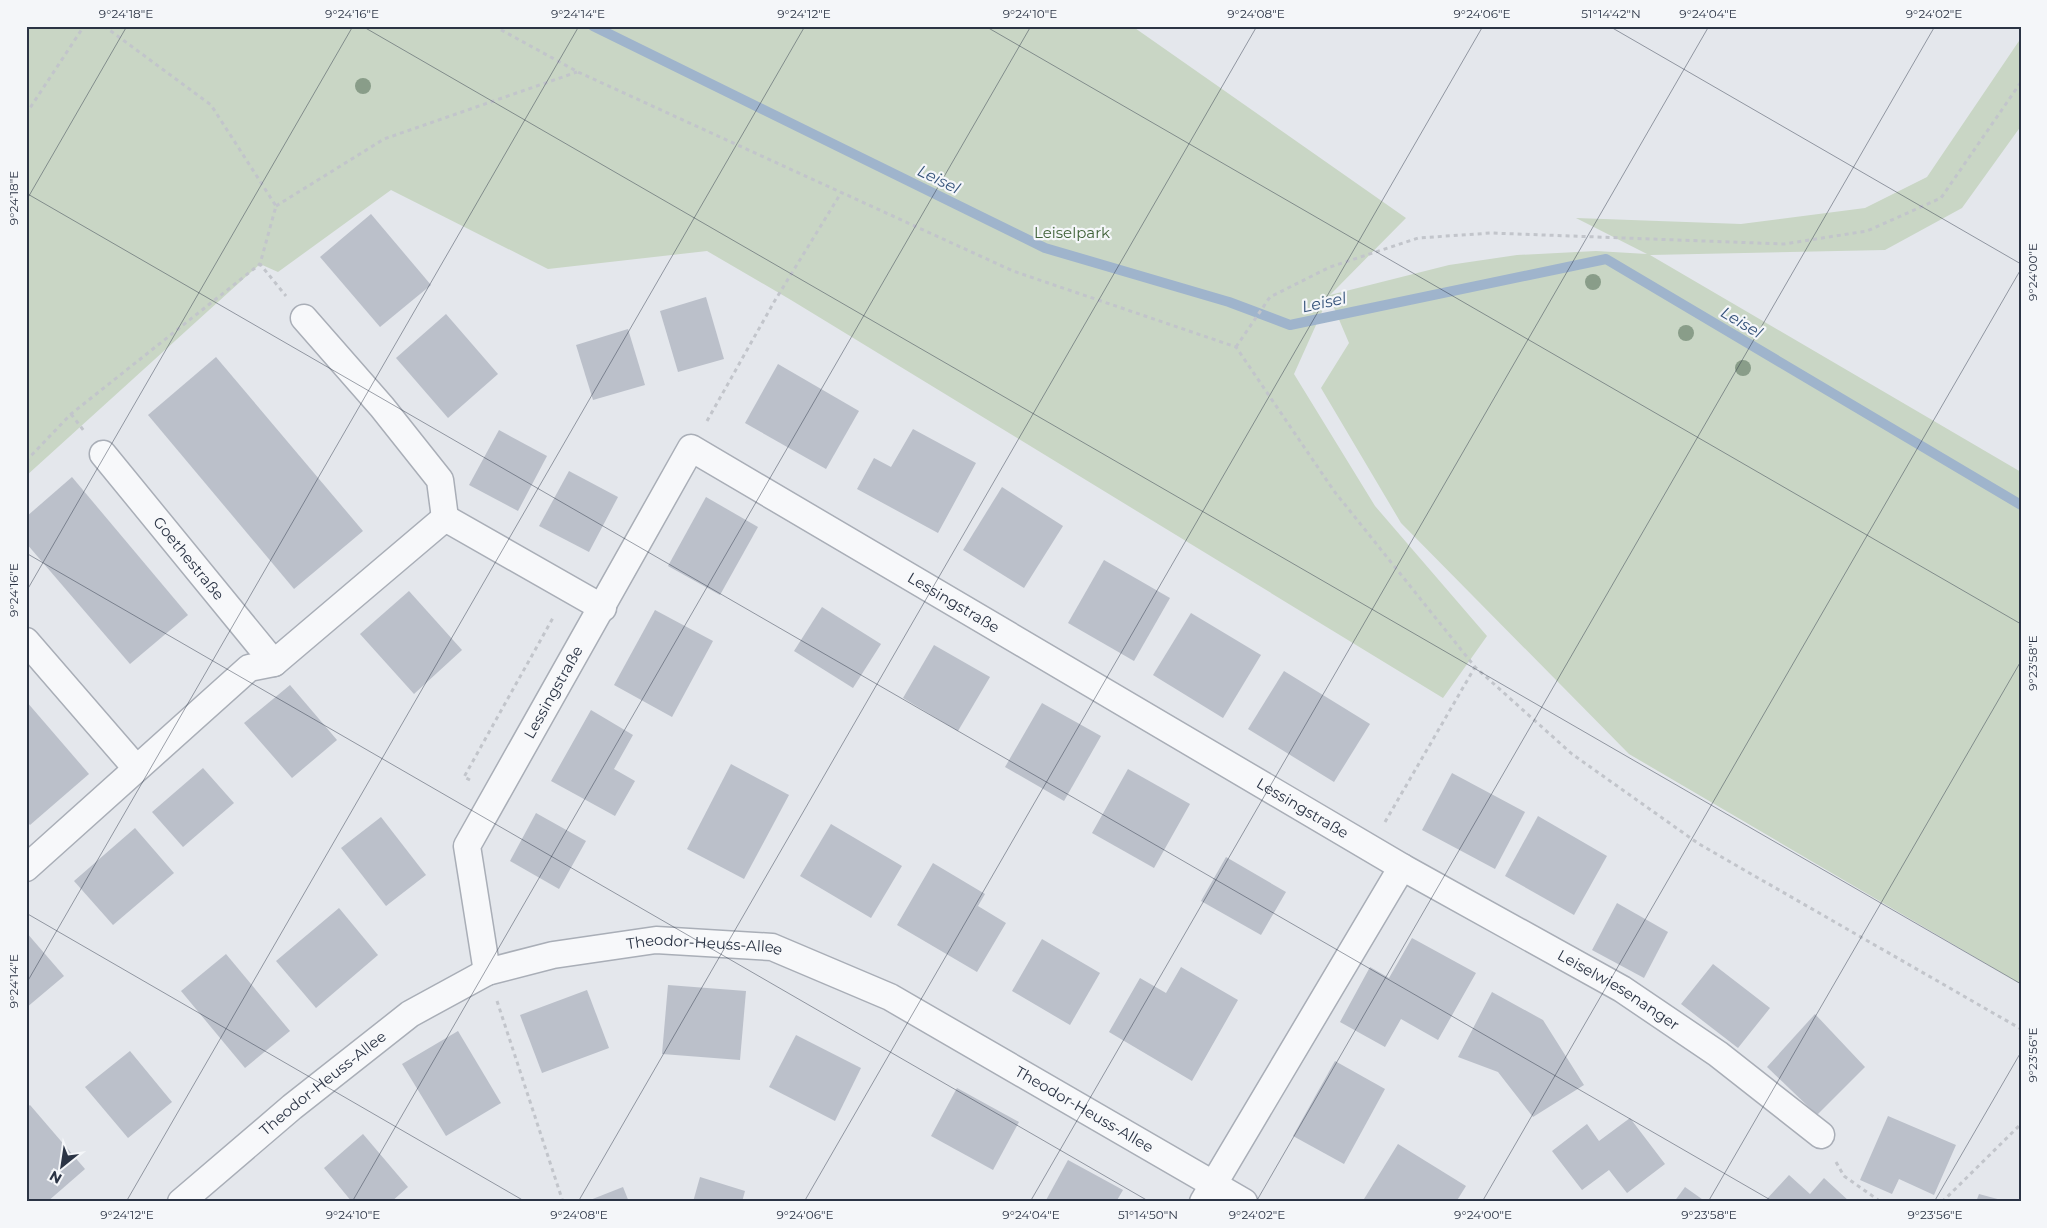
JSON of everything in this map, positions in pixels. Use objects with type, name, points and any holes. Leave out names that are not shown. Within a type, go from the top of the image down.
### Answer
[{"type":"street","points":[[304,318],[382,407],[440,480],[445,518]]},
{"type":"street","name":"Lessingstraße","points":[[487,972],[467,846],[603,608],[691,448],[1402,867]]},
{"type":"street","name":"Goethestraße","points":[[103,454],[274,663]]},
{"type":"street","points":[[445,518],[603,608]]},
{"type":"street","points":[[26,868],[249,668],[274,663],[445,518]]},
{"type":"street","points":[[26,641],[136,768]]},
{"type":"street","points":[[1208,1193],[1402,867]]},
{"type":"street","name":"Leiselwiesenanger","points":[[1402,867],[1622,989],[1718,1054],[1821,1135]]},
{"type":"street","name":"Theodor-Heuss-Allee","points":[[181,1202],[292,1107],[410,1014],[487,972],[553,954],[656,940],[772,947],[890,997],[1208,1193],[1244,1202]]},
{"type":"path","points":[[26,114],[84,26]]},
{"type":"path","points":[[104,26],[211,105],[276,206]]},
{"type":"path","points":[[494,26],[578,72],[841,194],[1013,271],[1236,347],[1334,491],[1475,667],[1572,754],[1699,844],[2021,1029]]},
{"type":"path","points":[[26,461],[71,414],[260,264],[276,206],[384,139],[515,92],[578,72]]},
{"type":"path","points":[[1236,347],[1270,297],[1330,266],[1418,238],[1491,233],[1784,244],[1867,231],[1941,198],[2021,82]]},
{"type":"path","points":[[691,448],[774,302],[841,194]]},
{"type":"path","points":[[260,264],[304,318]]},
{"type":"path","points":[[496,795],[464,777],[569,589]]},
{"type":"path","points":[[1369,848],[1475,667]]},
{"type":"path","points":[[487,972],[563,1202]]},
{"type":"path","points":[[1942,1202],[2021,1124]]},
{"type":"path","points":[[1821,1135],[1844,1176],[1881,1202]]},
{"type":"green space","name":"Leiselpark","points":[[26,26],[1132,26],[1406,218],[1330,295],[1449,265],[1517,255],[1596,251],[1647,254],[1576,218],[1741,224],[1865,208],[1927,177],[2021,38],[2021,126],[1962,208],[1885,250],[1650,255],[2021,472],[2021,984],[1629,754],[1401,523],[1321,388],[1349,343],[1329,296],[1294,374],[1375,506],[1487,636],[1443,698],[791,300],[707,251],[548,269],[391,190],[278,272],[260,264],[26,476]]},
{"type":"building","points":[[371,214],[431,285],[380,327],[320,257]]},
{"type":"building","points":[[706,297],[724,359],[678,372],[660,311]]},
{"type":"building","points":[[446,314],[498,374],[448,418],[396,358]]},
{"type":"building","points":[[628,329],[645,385],[593,400],[576,345]]},
{"type":"building","points":[[216,357],[363,531],[294,589],[148,415]]},
{"type":"building","points":[[778,364],[859,411],[826,469],[745,423]]},
{"type":"building","points":[[913,429],[976,463],[938,533],[857,489],[874,458],[891,467]]},
{"type":"building","points":[[499,430],[547,456],[518,511],[469,485]]},
{"type":"building","points":[[569,471],[618,497],[589,552],[539,526]]},
{"type":"building","points":[[72,477],[188,615],[130,664],[26,543],[26,517]]},
{"type":"building","points":[[1002,487],[1063,526],[1024,588],[963,550]]},
{"type":"building","points":[[706,497],[758,527],[720,595],[668,566]]},
{"type":"building","points":[[1104,560],[1170,598],[1134,661],[1068,623]]},
{"type":"building","points":[[409,591],[462,650],[414,694],[360,634]]},
{"type":"building","points":[[822,607],[881,644],[853,688],[794,651]]},
{"type":"building","points":[[655,610],[713,641],[672,717],[614,685]]},
{"type":"building","points":[[1191,613],[1261,655],[1223,718],[1153,675]]},
{"type":"building","points":[[934,645],[990,677],[958,731],[903,698]]},
{"type":"building","points":[[1284,671],[1370,724],[1334,782],[1248,729]]},
{"type":"building","points":[[290,685],[337,740],[292,778],[244,723]]},
{"type":"building","points":[[26,701],[89,774],[30,825],[26,821]]},
{"type":"building","points":[[1042,703],[1101,736],[1064,801],[1005,767]]},
{"type":"building","points":[[591,710],[633,735],[614,769],[635,781],[615,816],[551,781]]},
{"type":"building","points":[[731,764],[789,795],[744,879],[687,849]]},
{"type":"building","points":[[203,768],[234,803],[183,847],[152,812]]},
{"type":"building","points":[[1128,769],[1190,804],[1154,868],[1092,833]]},
{"type":"building","points":[[1452,773],[1525,812],[1495,869],[1422,830]]},
{"type":"building","points":[[536,813],[586,841],[559,889],[510,861]]},
{"type":"building","points":[[1538,816],[1607,856],[1574,915],[1505,876]]},
{"type":"building","points":[[381,817],[426,875],[386,906],[341,848]]},
{"type":"building","points":[[831,824],[902,866],[871,918],[800,876]]},
{"type":"building","points":[[135,828],[174,873],[113,925],[74,881]]},
{"type":"building","points":[[1226,857],[1286,892],[1261,935],[1201,901]]},
{"type":"building","points":[[933,863],[985,894],[978,906],[1006,923],[977,972],[897,925]]},
{"type":"building","points":[[1617,903],[1668,932],[1644,978],[1592,950]]},
{"type":"building","points":[[339,908],[378,955],[316,1008],[276,961]]},
{"type":"building","points":[[26,932],[64,976],[26,1008]]},
{"type":"building","points":[[1412,938],[1476,973],[1438,1040],[1401,1019],[1385,1047],[1340,1022],[1370,967],[1389,978]]},
{"type":"building","points":[[1042,939],[1100,973],[1070,1025],[1012,991]]},
{"type":"building","points":[[226,954],[290,1031],[245,1068],[181,991]]},
{"type":"building","points":[[1713,964],[1770,1008],[1738,1048],[1681,1004]]},
{"type":"building","points":[[1181,967],[1238,1000],[1192,1081],[1109,1032],[1140,978],[1166,993]]},
{"type":"building","points":[[668,985],[746,991],[740,1060],[662,1054]]},
{"type":"building","points":[[587,990],[609,1048],[542,1073],[520,1015]]},
{"type":"building","points":[[1492,992],[1543,1020],[1584,1085],[1533,1117],[1498,1072],[1458,1057]]},
{"type":"building","points":[[1815,1014],[1865,1067],[1817,1115],[1767,1067]]},
{"type":"building","points":[[458,1031],[501,1103],[446,1136],[402,1064]]},
{"type":"building","points":[[796,1035],[861,1068],[835,1121],[769,1087]]},
{"type":"building","points":[[130,1051],[172,1102],[128,1138],[85,1087]]},
{"type":"building","points":[[1335,1061],[1385,1089],[1344,1164],[1293,1136]]},
{"type":"building","points":[[957,1088],[1019,1122],[993,1170],[931,1136]]},
{"type":"building","points":[[30,1105],[85,1169],[47,1202],[26,1202],[26,1108]]},
{"type":"building","points":[[1888,1116],[1956,1145],[1934,1195],[1899,1179],[1892,1194],[1860,1180]]},
{"type":"building","points":[[1630,1118],[1665,1164],[1627,1193],[1609,1170],[1582,1190],[1552,1151],[1587,1124],[1599,1141]]},
{"type":"building","points":[[363,1134],[408,1187],[391,1202],[352,1202],[324,1168]]},
{"type":"building","points":[[1398,1144],[1466,1186],[1456,1202],[1368,1202],[1364,1199]]},
{"type":"building","points":[[1068,1160],[1123,1190],[1116,1202],[1045,1202]]},
{"type":"building","points":[[1789,1175],[1810,1194],[1824,1178],[1850,1202],[1764,1202]]},
{"type":"building","points":[[700,1177],[745,1191],[742,1202],[693,1202]]},
{"type":"building","points":[[623,1187],[629,1202],[585,1202]]},
{"type":"building","points":[[1685,1187],[1706,1202],[1674,1202]]},
{"type":"building","points":[[1979,1194],[2005,1201],[1976,1202]]},
{"type":"waterway","name":"Leisel","points":[[593,26],[1045,248],[1229,302],[1290,325],[1606,259],[2021,505]]}]
